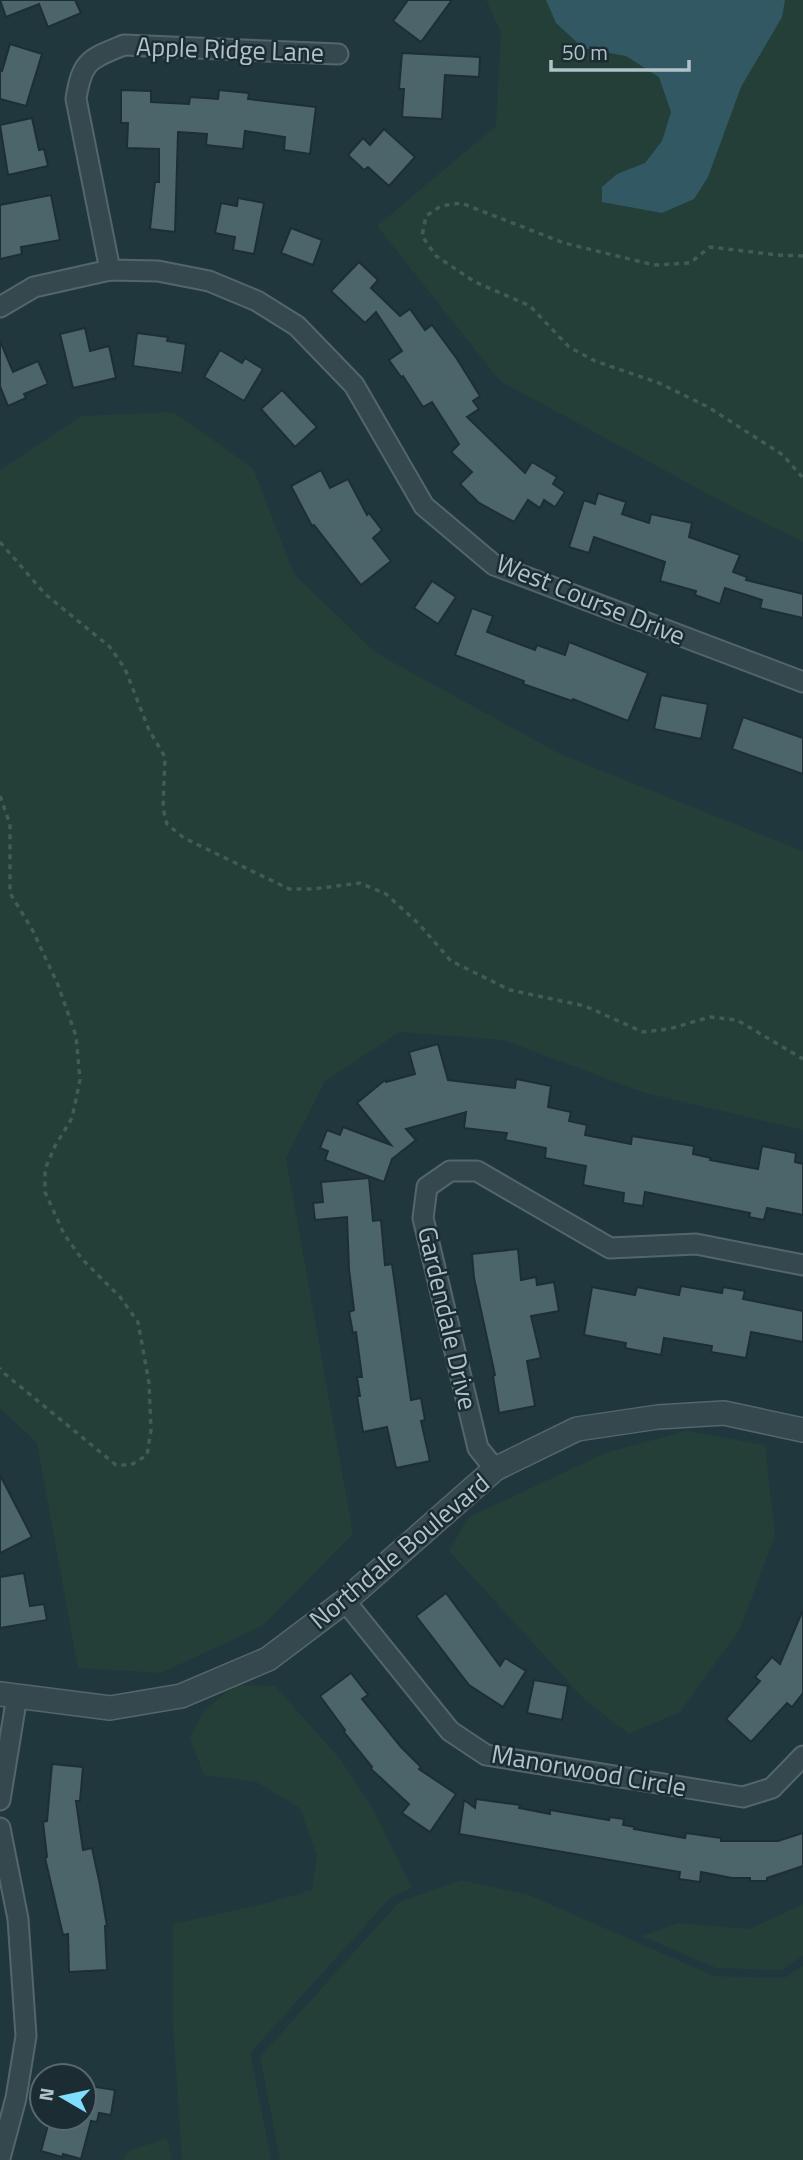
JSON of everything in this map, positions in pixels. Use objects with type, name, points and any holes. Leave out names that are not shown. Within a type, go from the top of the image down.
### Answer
[{"type":"street","name":"Apple Ridge Lane","points":[[110,270],[76,99],[80,75],[93,58],[124,45],[338,54]]},
{"type":"street","name":"West Course Drive","points":[[0,307],[34,287],[110,270],[158,271],[209,281],[257,301],[297,326],[354,385],[424,506],[494,565],[803,682]]},
{"type":"street","name":"Gardendale Drive","points":[[495,1469],[478,1448],[423,1218],[427,1187],[450,1171],[477,1171],[610,1248],[696,1244],[803,1265]]},
{"type":"street","name":"Northdale Boulevard","points":[[8,1695],[110,1707],[181,1696],[268,1659],[345,1601],[495,1469],[577,1429],[658,1417],[724,1413],[803,1430]]},
{"type":"street","name":"Manorwood Circle","points":[[345,1601],[450,1731],[486,1755],[743,1797],[772,1788],[803,1756]]},
{"type":"street","points":[[0,1800],[8,1695]]},
{"type":"street","points":[[0,1828],[18,1919],[26,2036],[16,2098],[0,2158]]},
{"type":"path","points":[[803,256],[710,247],[690,263],[654,265],[564,243],[461,203],[441,206],[426,216],[422,236],[436,257],[475,282],[530,306],[569,347],[595,362],[659,383],[708,407],[783,455],[803,478]]},
{"type":"path","points":[[0,542],[45,594],[110,647],[125,669],[149,730],[165,757],[163,808],[167,824],[184,838],[289,889],[360,883],[387,894],[419,924],[451,961],[510,990],[586,1006],[643,1032],[669,1029],[710,1017],[737,1020],[803,1059]]},
{"type":"path","points":[[0,796],[9,824],[10,893],[33,931],[58,985],[76,1036],[80,1080],[72,1118],[45,1169],[45,1192],[64,1234],[81,1258],[120,1297],[138,1322],[149,1383],[151,1430],[147,1455],[131,1465],[116,1465],[0,1368]]},
{"type":"green space","points":[[486,0],[803,0],[803,542],[732,507],[500,381],[377,226],[496,126],[501,33]]},
{"type":"green space","points":[[173,412],[253,468],[294,574],[376,653],[562,755],[803,851],[803,1130],[645,1093],[503,1040],[400,1032],[325,1081],[286,1158],[353,1534],[262,1626],[161,1673],[78,1668],[37,1443],[0,1408],[0,470],[81,416]]},
{"type":"green space","points":[[686,1431],[765,1445],[775,1536],[740,1629],[680,1712],[629,1734],[586,1701],[449,1551],[469,1517],[605,1453]]},
{"type":"green space","points":[[236,1685],[275,1686],[341,1760],[373,1809],[412,1888],[391,1897],[252,2051],[271,2160],[182,2160],[173,2024],[173,1924],[312,1890],[317,1856],[300,1808],[256,1782],[204,1775],[190,1738],[204,1710]]},
{"type":"green space","points":[[461,1880],[529,1895],[714,1976],[784,1978],[803,1966],[803,2160],[280,2160],[260,2057],[399,1902]]},
{"type":"green space","points":[[803,1904],[803,1956],[781,1970],[716,1968],[642,1936],[679,1923],[750,1929]]},
{"type":"green space","points":[[167,2138],[172,2160],[123,2160],[128,2151]]},
{"type":"water","points":[[546,0],[785,0],[782,17],[741,87],[708,177],[694,199],[662,213],[602,202],[602,187],[617,174],[645,163],[662,141],[671,112],[659,77],[626,56],[583,48],[556,23]]},
{"type":"building","points":[[0,0],[75,0],[81,13],[48,27],[39,4],[6,17]]},
{"type":"building","points":[[408,0],[452,0],[421,42],[393,21]]},
{"type":"building","points":[[10,44],[42,54],[26,106],[0,99],[0,70],[2,71]]},
{"type":"building","points":[[402,53],[480,57],[479,77],[445,75],[442,119],[402,117],[404,89],[399,89]]},
{"type":"building","points":[[121,90],[151,91],[151,102],[189,104],[190,97],[218,99],[219,90],[249,93],[248,99],[316,107],[310,154],[284,150],[285,137],[245,131],[243,149],[206,145],[207,134],[178,132],[175,232],[150,229],[155,182],[159,182],[159,149],[127,148],[128,123],[121,123]]},
{"type":"building","points":[[32,118],[39,150],[44,149],[48,166],[8,175],[0,125]]},
{"type":"building","points":[[384,129],[415,157],[389,186],[368,167],[364,170],[348,155],[363,138],[370,145]]},
{"type":"building","points":[[51,195],[60,240],[21,247],[22,254],[0,259],[0,205]]},
{"type":"building","points":[[238,198],[264,203],[254,254],[233,250],[235,237],[215,233],[221,203],[237,206]]},
{"type":"building","points":[[291,228],[322,240],[313,265],[281,253]]},
{"type":"building","points":[[359,262],[378,280],[371,288],[400,316],[410,309],[425,330],[432,325],[457,359],[480,396],[473,401],[479,409],[467,417],[525,473],[532,462],[557,477],[553,484],[565,492],[555,507],[544,500],[540,508],[528,500],[514,522],[479,503],[460,484],[472,472],[451,452],[459,444],[432,402],[423,407],[389,360],[402,351],[376,312],[365,323],[331,291]]},
{"type":"building","points":[[85,328],[90,351],[109,346],[116,378],[73,388],[60,334]]},
{"type":"building","points":[[137,333],[168,337],[167,341],[186,344],[182,373],[133,366]]},
{"type":"building","points":[[0,341],[13,372],[38,361],[48,384],[24,394],[26,398],[8,406],[0,386]]},
{"type":"building","points":[[220,350],[242,363],[245,358],[263,369],[244,401],[204,377]]},
{"type":"building","points":[[282,390],[317,427],[295,447],[261,409]]},
{"type":"building","points":[[321,470],[330,488],[348,479],[367,515],[369,513],[382,530],[373,538],[391,561],[361,585],[314,525],[312,526],[291,486]]},
{"type":"building","points":[[598,493],[626,502],[622,514],[649,523],[651,514],[692,523],[689,537],[740,555],[733,572],[747,577],[746,580],[803,594],[803,618],[760,608],[762,600],[725,588],[720,604],[695,595],[696,591],[660,581],[665,562],[594,537],[589,553],[569,547],[584,500],[595,504]]},
{"type":"building","points":[[432,581],[456,597],[438,624],[414,608]]},
{"type":"building","points":[[472,608],[493,616],[487,632],[535,650],[537,645],[565,655],[569,642],[648,673],[628,721],[573,699],[572,701],[523,684],[524,681],[455,655]]},
{"type":"building","points":[[661,695],[708,704],[701,739],[654,729]]},
{"type":"building","points":[[743,717],[803,738],[803,774],[732,749]]},
{"type":"building","points":[[438,1044],[448,1080],[515,1088],[516,1079],[551,1086],[548,1107],[571,1112],[569,1121],[587,1125],[585,1135],[631,1144],[632,1136],[694,1146],[693,1154],[758,1169],[762,1146],[796,1153],[795,1162],[803,1164],[803,1215],[767,1208],[764,1220],[749,1217],[750,1213],[645,1192],[643,1206],[623,1203],[624,1193],[583,1185],[586,1166],[545,1158],[546,1148],[505,1140],[507,1133],[464,1128],[466,1112],[406,1129],[416,1140],[392,1159],[384,1182],[325,1160],[328,1151],[320,1148],[327,1130],[340,1135],[343,1127],[391,1145],[357,1103],[385,1080],[386,1082],[415,1074],[409,1052]]},
{"type":"building","points":[[369,1178],[373,1221],[381,1220],[385,1265],[392,1264],[411,1400],[421,1398],[425,1420],[421,1421],[430,1461],[396,1468],[387,1427],[363,1432],[357,1396],[360,1396],[357,1377],[362,1377],[356,1332],[353,1333],[349,1312],[354,1310],[347,1217],[315,1220],[313,1203],[323,1202],[321,1182]]},
{"type":"building","points":[[518,1249],[521,1280],[536,1277],[537,1285],[554,1282],[559,1311],[531,1316],[541,1358],[527,1361],[535,1406],[499,1413],[495,1375],[474,1278],[472,1254]]},
{"type":"building","points":[[681,1286],[722,1293],[723,1287],[745,1291],[743,1299],[803,1311],[803,1342],[751,1332],[746,1358],[711,1352],[712,1346],[664,1338],[661,1355],[625,1348],[626,1343],[584,1335],[592,1287],[635,1295],[637,1287],[679,1295]]},
{"type":"building","points":[[0,1475],[32,1537],[0,1553]]},
{"type":"building","points":[[24,1573],[30,1606],[44,1604],[47,1620],[0,1628],[0,1577]]},
{"type":"building","points":[[446,1593],[500,1666],[505,1658],[526,1671],[503,1707],[469,1685],[416,1616]]},
{"type":"building","points":[[803,1610],[803,1693],[792,1707],[787,1703],[751,1742],[726,1719],[760,1681],[755,1677],[772,1657],[780,1664]]},
{"type":"building","points":[[351,1673],[368,1695],[362,1699],[421,1767],[419,1769],[456,1794],[430,1832],[402,1813],[409,1804],[371,1769],[320,1696]]},
{"type":"building","points":[[534,1680],[568,1686],[562,1720],[527,1713]]},
{"type":"building","points":[[52,1764],[83,1767],[80,1801],[76,1801],[83,1850],[92,1848],[100,1885],[107,1926],[107,1970],[69,1972],[68,1934],[63,1935],[45,1858],[43,1822],[47,1821]]},
{"type":"building","points":[[476,1799],[520,1805],[519,1808],[550,1814],[550,1810],[609,1820],[610,1817],[624,1819],[623,1825],[635,1827],[634,1829],[685,1838],[686,1833],[721,1838],[721,1841],[778,1841],[803,1833],[803,1866],[767,1878],[767,1881],[750,1881],[750,1878],[732,1878],[701,1872],[700,1882],[679,1879],[680,1872],[459,1834],[464,1800],[475,1808]]},
{"type":"building","points":[[98,2087],[115,2090],[111,2115],[99,2113],[98,2118]]},
{"type":"building","points":[[46,2132],[88,2132],[81,2159],[41,2151]]}]
